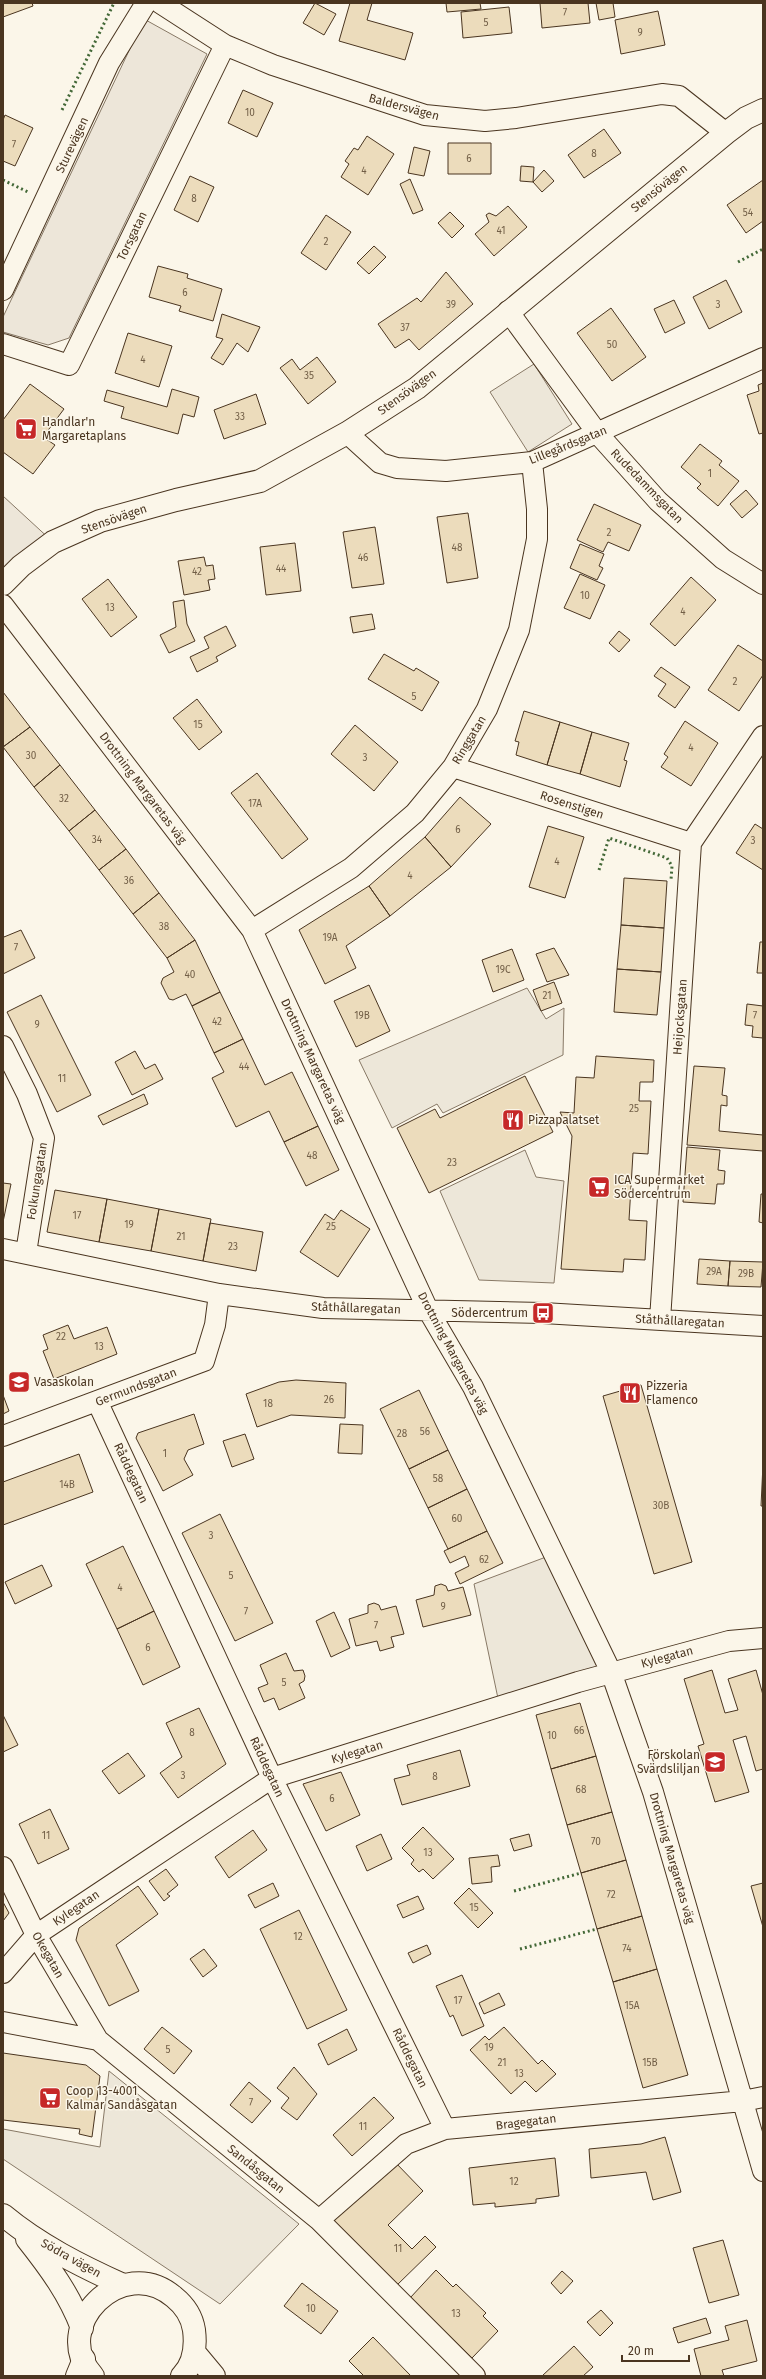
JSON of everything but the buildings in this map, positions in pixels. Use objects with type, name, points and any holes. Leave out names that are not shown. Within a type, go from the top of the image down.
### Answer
[{"type":"street","name":"Sturevägen","points":[[3,290],[109,63],[146,3]]},
{"type":"street","name":"Baldersvägen","points":[[160,3],[225,45],[288,70],[425,115],[457,120],[500,120],[662,94],[679,96],[726,133]]},
{"type":"street","name":"Torsgatan","points":[[3,344],[69,365],[225,45]]},
{"type":"street","name":"Stensövägen","points":[[3,584],[21,566],[53,542],[100,521],[176,500],[260,481],[347,433],[417,388],[508,311],[726,133],[746,118],[763,110]]},
{"type":"street","name":"Rudedammsgatan","points":[[508,311],[598,434],[664,506],[723,560],[763,584]]},
{"type":"street","name":"Lillegårdsgatan","points":[[347,433],[380,463],[397,468],[446,471],[532,462],[598,434],[763,358]]},
{"type":"street","name":"Ringgatan","points":[[252,930],[351,868],[415,813],[453,767],[487,709],[519,630],[537,539],[537,509],[532,462]]},
{"type":"street","name":"Drottning Margaretas väg","points":[[3,605],[252,930],[428,1310],[473,1387],[611,1672],[653,1792],[763,2171]]},
{"type":"street","name":"Heijocksgatan","points":[[660,1320],[691,844],[763,736]]},
{"type":"street","name":"Rosenstigen","points":[[453,767],[691,844]]},
{"type":"street","name":"Folkungagatan","points":[[3,1046],[27,1094],[44,1138],[26,1253]]},
{"type":"street","name":"Ståthållaregatan","points":[[3,1249],[219,1294],[323,1308],[543,1313],[763,1326]]},
{"type":"street","name":"Germundsgatan","points":[[3,1436],[204,1361],[215,1325],[219,1294]]},
{"type":"street","name":"Råddegatan","points":[[97,1401],[272,1778],[445,2130]]},
{"type":"street","name":"Kylegatan","points":[[3,1973],[36,1935],[272,1778],[611,1672],[728,1641],[763,1638]]},
{"type":"street","name":"Okegatan","points":[[3,1867],[36,1935],[98,2040]]},
{"type":"street","name":"Sandåsgatan","points":[[3,2022],[98,2040],[319,2220],[475,2376]]},
{"type":"street","name":"Bragegatan","points":[[319,2220],[406,2144],[445,2130],[743,2101],[763,2097]]},
{"type":"street","name":"Södra vägen","points":[[11,2222],[76,2264],[123,2285]]},
{"type":"street","name":"Södra vägen","points":[[11,2222],[58,2279],[72,2303],[82,2328]]},
{"type":"street","points":[[85,2370],[80,2344],[82,2328],[87,2313],[96,2301],[108,2291],[123,2285],[139,2283],[154,2285],[168,2292],[180,2302],[189,2314],[194,2328],[194,2352],[182,2376]]},
{"type":"street","points":[[194,2352],[214,2376]]},
{"type":"shaded area","points":[[144,19],[207,54],[69,338],[48,345],[3,332],[3,317]]},
{"type":"shaded area","points":[[534,364],[572,424],[528,452],[490,392]]},
{"type":"shaded area","points":[[3,496],[53,542],[3,584]]},
{"type":"shaded area","points":[[527,988],[546,1019],[564,1008],[563,1055],[443,1113],[437,1104],[392,1128],[359,1060]]},
{"type":"shaded area","points":[[525,1150],[536,1177],[564,1181],[554,1283],[479,1280],[440,1191]]},
{"type":"shaded area","points":[[554,1554],[611,1672],[500,1708],[474,1584]]},
{"type":"shaded area","points":[[109,2071],[299,2224],[220,2304],[3,2159],[3,2129],[100,2147]]},
{"type":"hedge","points":[[62,110],[114,3]]},
{"type":"hedge","points":[[3,180],[28,192]]},
{"type":"hedge","points":[[738,262],[763,249]]},
{"type":"hedge","points":[[599,870],[609,838],[667,858],[672,866],[671,880]]},
{"type":"hedge","points":[[514,1891],[581,1873]]},
{"type":"hedge","points":[[520,1949],[597,1929]]},
{"type":"place","name":"Handlar'n Margaretaplans","points":[[26,429]]},
{"type":"place","name":"Pizzapalatset","points":[[513,1120]]},
{"type":"place","name":"ICA Supermarket Södercentrum","points":[[599,1187]]},
{"type":"place","name":"Södercentrum","points":[[543,1313]]},
{"type":"place","name":"Vasaskolan","points":[[19,1382]]},
{"type":"place","name":"Pizzeria Flamenco","points":[[630,1393]]},
{"type":"place","name":"Förskolan Svärdsliljan","points":[[715,1762]]},
{"type":"place","name":"Coop 13-4001 Kalmar Sandåsgatan","points":[[50,2098]]}]
